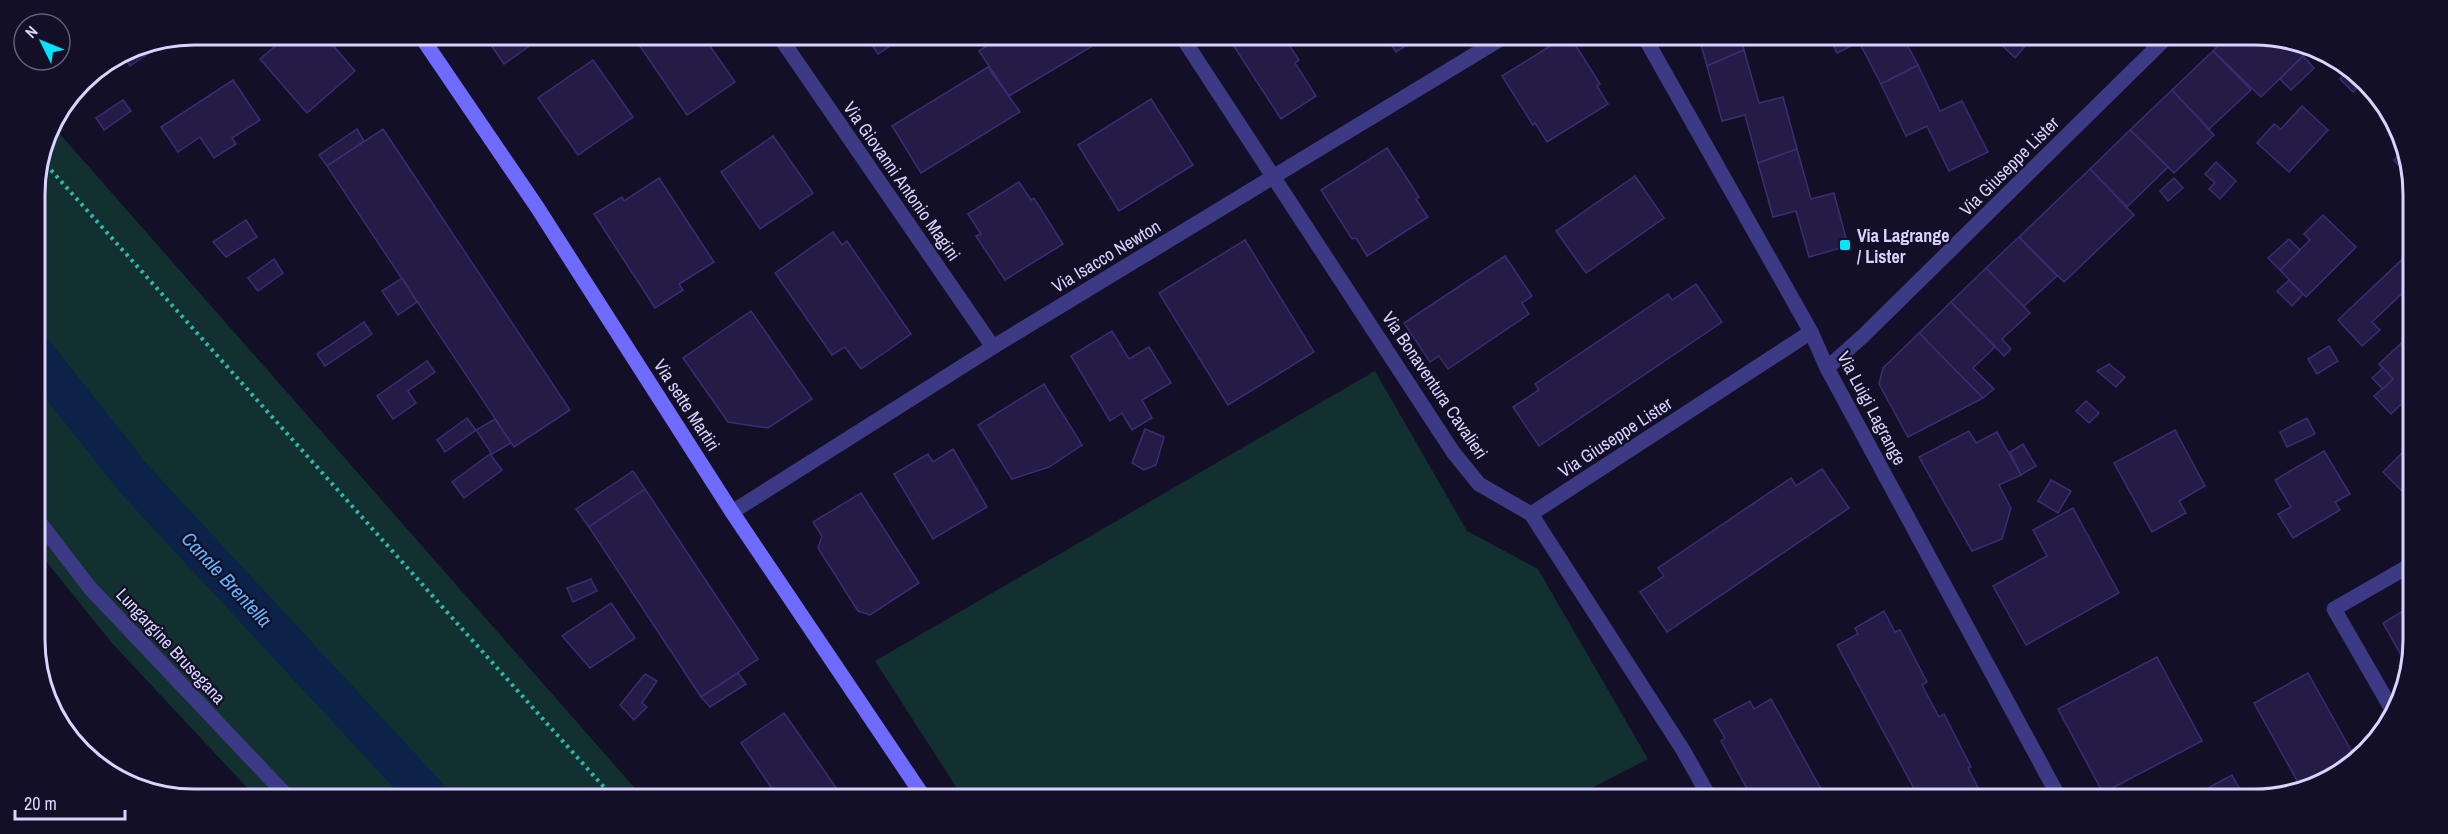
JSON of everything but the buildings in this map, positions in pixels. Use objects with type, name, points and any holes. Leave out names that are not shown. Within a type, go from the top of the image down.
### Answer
[{"type":"main road","name":"Via sette Martiri","points":[[427,45],[537,207],[732,512],[918,789]]},
{"type":"street","name":"Via Giovanni Antonio Magini","points":[[784,45],[993,347]]},
{"type":"street","name":"Via Bonaventura Cavalieri","points":[[1187,45],[1453,452],[1479,484],[1531,514],[1683,750],[1705,789]]},
{"type":"street","name":"Via Isacco Newton","points":[[732,512],[993,347],[1491,45]]},
{"type":"street","name":"Via Luigi Lagrange","points":[[1649,45],[1811,332],[1827,368],[2055,789]]},
{"type":"street","name":"Via Giuseppe Lister","points":[[1827,368],[1872,328],[2159,45]]},
{"type":"street","name":"Via Giuseppe Lister","points":[[1531,514],[1811,332]]},
{"type":"street","name":"Lungargine Brusegana","points":[[45,529],[90,588],[280,789]]},
{"type":"street","points":[[2389,704],[2334,609],[2403,569]]},
{"type":"path","points":[[48,167],[606,789]]},
{"type":"green space","points":[[58,132],[636,789],[248,789],[111,642],[45,560],[45,184],[50,155]]},
{"type":"green space","points":[[1375,371],[1467,531],[1538,569],[1648,759],[1590,789],[957,789],[875,661]]},
{"type":"waterway","name":"Canale Brentella","points":[[45,366],[135,480],[421,789]]},
{"type":"place","name":"Via Lagrange / Lister","points":[[1845,245]]}]
